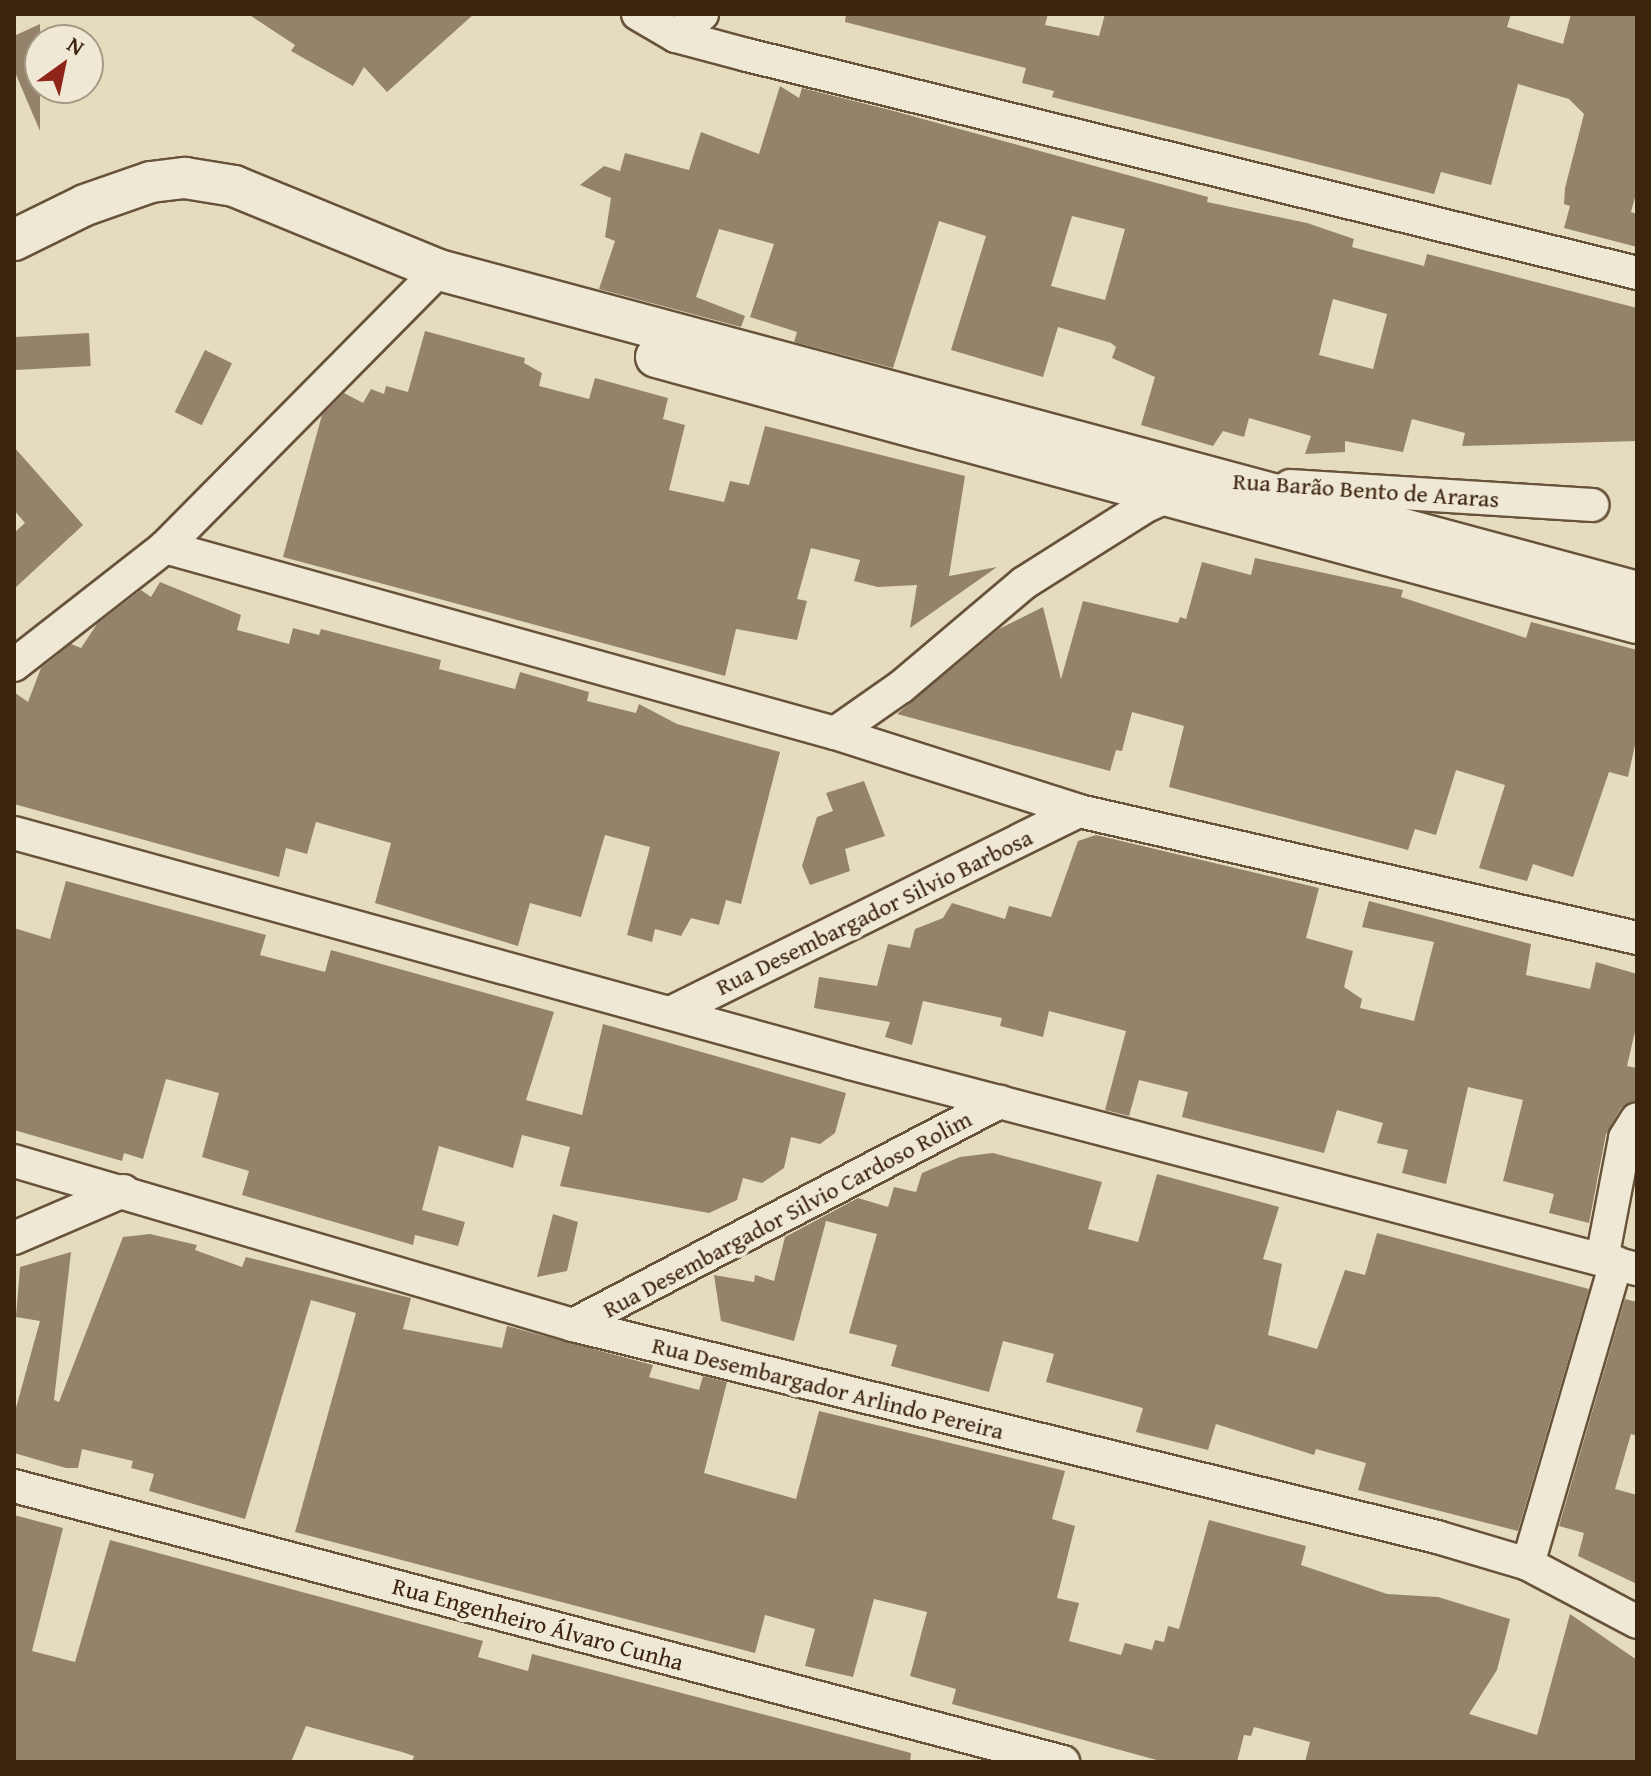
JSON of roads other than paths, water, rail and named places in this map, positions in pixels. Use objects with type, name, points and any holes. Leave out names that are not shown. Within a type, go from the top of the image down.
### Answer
[{"type":"street","points":[[638,14],[676,36],[1637,273]]},
{"type":"street","points":[[676,36],[702,14]]},
{"type":"street","points":[[14,240],[85,205],[151,182],[185,178],[273,198],[373,240],[427,280],[1161,498],[1637,623]]},
{"type":"street","points":[[427,280],[1215,480],[1637,592]]},
{"type":"street","points":[[14,665],[165,547],[427,280]]},
{"type":"street","name":"Rua Barão Bento de Araras","points":[[835,733],[901,687],[1024,583],[1161,498],[1215,480],[1592,505]]},
{"type":"street","points":[[165,547],[835,733],[1079,811],[1637,938]]},
{"type":"street","name":"Rua Desembargador Silvio Barbosa","points":[[670,1013],[1079,811]]},
{"type":"street","points":[[14,833],[1000,1102],[1618,1264]]},
{"type":"street","name":"Rua Desembargador Silvio Cardoso Rolim","points":[[573,1325],[1000,1102]]},
{"type":"street","points":[[1528,1564],[1618,1264],[1625,1138],[1637,1119]]},
{"type":"street","name":"Rua Desembargador Arlindo Pereira","points":[[14,1161],[573,1325],[1437,1537],[1528,1564],[1637,1622]]},
{"type":"street","points":[[14,1238],[123,1191]]},
{"type":"street","name":"Rua Engenheiro Álvaro Cunha","points":[[14,1486],[1063,1762]]}]
